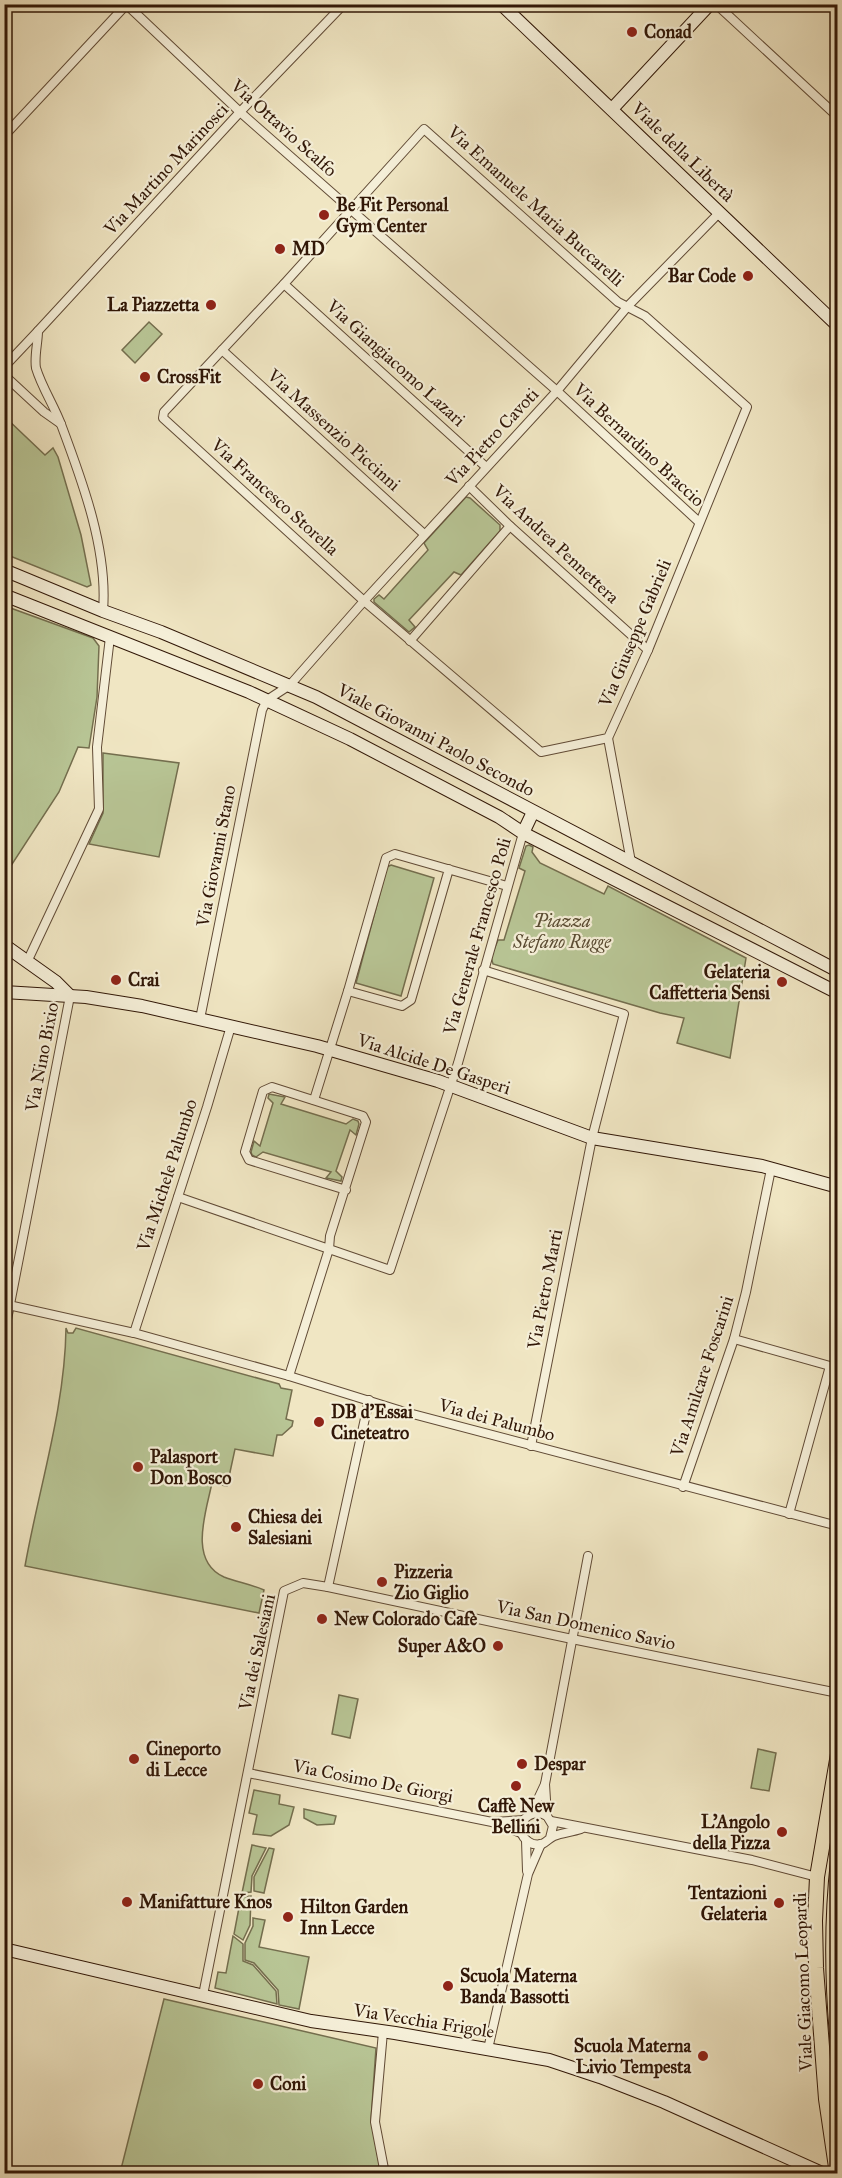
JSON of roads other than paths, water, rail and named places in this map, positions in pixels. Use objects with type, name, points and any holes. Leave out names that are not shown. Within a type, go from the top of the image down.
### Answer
[{"type":"main road","name":"Viale della Libertà","points":[[501,4],[837,327]]},
{"type":"main road","points":[[612,109],[710,4]]},
{"type":"main road","name":"Viale Giovanni Paolo Secondo","points":[[4,570],[290,685],[452,767],[533,812],[837,971]]},
{"type":"main road","points":[[4,595],[267,700],[350,739],[523,833],[837,993]]},
{"type":"main road","points":[[523,833],[533,812]]},
{"type":"main road","points":[[4,945],[56,982],[70,996]]},
{"type":"main road","points":[[816,982],[825,964]]},
{"type":"main road","name":"Via Alcide De Gasperi","points":[[4,992],[70,996],[142,1006],[231,1026],[331,1050],[450,1085],[592,1138],[771,1168],[837,1187]]},
{"type":"main road","name":"Viale Giacomo Leopardi","points":[[837,1754],[817,1877],[816,1968],[826,2099],[837,2174]]},
{"type":"main road","name":"Viale Giacomo Leopardi","points":[[837,1861],[832,1946],[837,2047]]},
{"type":"main road","name":"Via Vecchia Frigole","points":[[4,1949],[311,2021],[549,2060],[664,2102],[824,2174]]},
{"type":"street","name":"Via Martino Marinosci","points":[[4,367],[240,112],[344,4]]},
{"type":"street","points":[[716,4],[837,117]]},
{"type":"street","name":"Via Ottavio Scalfo","points":[[127,5],[240,112],[557,391]]},
{"type":"street","points":[[4,136],[127,5]]},
{"type":"street","name":"Via Emanuele Maria Buccarelli","points":[[351,210],[424,129],[618,302],[628,306]]},
{"type":"street","points":[[222,350],[351,210]]},
{"type":"street","name":"Via Pietro Cavoti","points":[[267,700],[290,685],[424,534],[557,391],[628,306],[719,213]]},
{"type":"street","name":"Via Giangiacomo Lazari","points":[[284,284],[486,467]]},
{"type":"street","name":"Via Giuseppe Gabrieli","points":[[608,738],[648,650],[747,407],[645,316],[628,306]]},
{"type":"street","points":[[38,331],[36,366],[80,476],[97,541],[105,586],[103,610]]},
{"type":"street","name":"Via Francesco Storella","points":[[222,350],[164,412],[163,418],[364,601]]},
{"type":"street","name":"Via Massenzio Piccinni","points":[[222,350],[424,534]]},
{"type":"street","points":[[4,375],[44,412],[61,424]]},
{"type":"street","name":"Via Bernardino Braccio","points":[[557,391],[699,522]]},
{"type":"street","name":"Via Andrea Pennettera","points":[[469,486],[648,650]]},
{"type":"street","points":[[410,641],[510,526]]},
{"type":"street","points":[[364,601],[541,752],[608,738],[631,862]]},
{"type":"street","points":[[27,962],[99,809],[97,747],[110,637]]},
{"type":"street","name":"Via Giovanni Stano","points":[[200,1019],[261,718],[267,700]]},
{"type":"street","name":"Via Generale Francesco Poli","points":[[329,1248],[390,1270],[450,1085],[523,833]]},
{"type":"street","points":[[314,1100],[331,1050],[386,858],[395,854],[507,886]]},
{"type":"street","points":[[348,991],[402,1006],[411,1000],[449,869]]},
{"type":"street","name":"Via Pietro Marti","points":[[483,970],[624,1014],[592,1138],[531,1446]]},
{"type":"street","name":"Via Nino Bixio","points":[[4,1335],[8,1305],[70,996]]},
{"type":"street","name":"Via Michele Palumbo","points":[[134,1333],[231,1026]]},
{"type":"street","points":[[289,1376],[329,1248],[330,1236],[346,1190],[366,1122],[363,1116],[272,1087],[263,1091],[245,1152],[249,1160],[346,1190]]},
{"type":"street","name":"Via Amilcare Foscarini","points":[[683,1487],[734,1340],[771,1168]]},
{"type":"street","points":[[178,1197],[329,1248]]},
{"type":"street","name":"Via dei Palumbo","points":[[8,1305],[134,1333],[531,1446],[837,1526]]},
{"type":"street","points":[[734,1340],[830,1366],[789,1514]]},
{"type":"street","points":[[328,1587],[369,1400]]},
{"type":"street","points":[[550,1838],[553,1826],[549,1818],[545,1784],[588,1556]]},
{"type":"street","name":"Via dei Salesiani","points":[[248,1773],[284,1591],[303,1583],[328,1587]]},
{"type":"street","name":"Via San Domenico Savio","points":[[328,1587],[572,1640],[837,1693]]},
{"type":"street","points":[[203,1995],[248,1773]]},
{"type":"street","name":"Via Cosimo De Giorgi","points":[[248,1773],[492,1822],[536,1845],[550,1838],[585,1828]]},
{"type":"street","points":[[528,1874],[521,1826],[545,1784]]},
{"type":"street","name":"Via Cosimo De Giorgi","points":[[492,1822],[527,1817],[536,1813],[585,1828],[752,1860],[817,1877]]},
{"type":"street","points":[[488,2049],[528,1874],[541,1844]]},
{"type":"street","points":[[383,2032],[375,2122],[385,2174]]},
{"type":"place","name":"Conad","points":[[632,32]]},
{"type":"place","name":"Be Fit Personal Gym Center","points":[[324,215]]},
{"type":"place","name":"MD","points":[[280,249]]},
{"type":"place","name":"Bar Code","points":[[748,276]]},
{"type":"place","name":"La Piazzetta","points":[[211,305]]},
{"type":"place","name":"CrossFit","points":[[145,377]]},
{"type":"place","name":"Crai","points":[[116,980]]},
{"type":"place","name":"Gelateria Caffetteria Sensi","points":[[782,982]]},
{"type":"place","name":"DB d'Essai Cineteatro","points":[[319,1422]]},
{"type":"place","name":"Palasport Don Bosco","points":[[138,1467]]},
{"type":"place","name":"Chiesa dei Salesiani","points":[[236,1527]]},
{"type":"place","name":"Pizzeria Zio Giglio","points":[[382,1582]]},
{"type":"place","name":"New Colorado Cafè","points":[[322,1619]]},
{"type":"place","name":"Super A&O","points":[[498,1646]]},
{"type":"place","name":"Cineporto di Lecce","points":[[134,1759]]},
{"type":"place","name":"Despar","points":[[522,1764]]},
{"type":"place","name":"Caffè New Bellini","points":[[516,1786]]},
{"type":"place","name":"L'Angolo della Pizza","points":[[782,1832]]},
{"type":"place","name":"Manifatture Knos","points":[[127,1902]]},
{"type":"place","name":"Tentazioni Gelateria","points":[[779,1903]]},
{"type":"place","name":"Hilton Garden Inn Lecce","points":[[288,1917]]},
{"type":"place","name":"Scuola Materna Banda Bassotti","points":[[448,1986]]},
{"type":"place","name":"Scuola Materna Livio Tempesta","points":[[703,2056]]},
{"type":"place","name":"Coni","points":[[258,2084]]},
{"type":"park label","name":"Piazza Stefano Rugge","points":[[562,931]]}]
